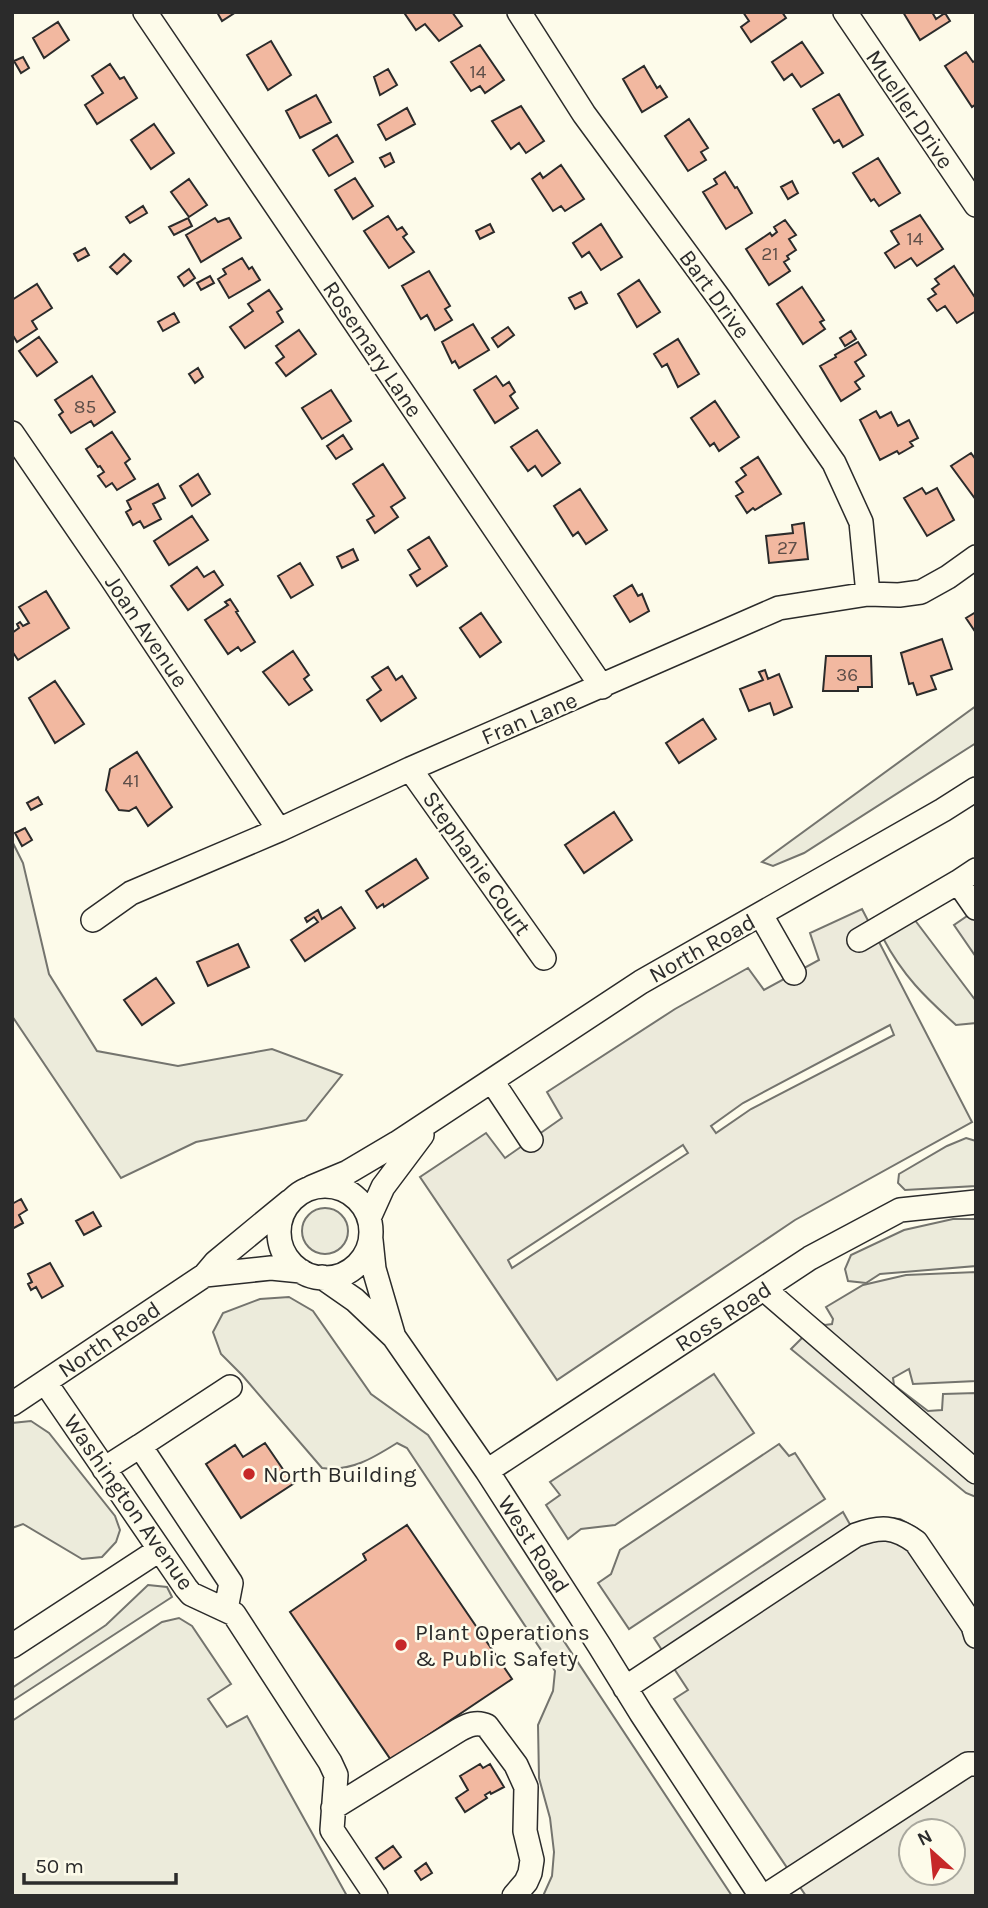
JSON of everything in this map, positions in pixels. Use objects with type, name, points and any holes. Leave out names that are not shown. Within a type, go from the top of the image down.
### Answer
[{"type":"street","name":"Rosemary Lane","points":[[145,12],[602,687]]},
{"type":"street","name":"Bart Drive","points":[[519,12],[584,114],[719,298],[834,463],[861,522],[868,594]]},
{"type":"street","name":"Mueller Drive","points":[[845,12],[976,205]]},
{"type":"street","name":"Joan Avenue","points":[[12,433],[279,830]]},
{"type":"street","name":"Fran Lane","points":[[93,920],[131,893],[779,608],[868,594],[899,595],[921,592],[976,557]]},
{"type":"street","name":"Stephanie Court","points":[[410,769],[544,958]]},
{"type":"street","name":"North Road","points":[[312,1187],[370,1160],[642,982],[976,789]]},
{"type":"street","points":[[859,940],[967,876],[976,908]]},
{"type":"street","points":[[761,915],[794,974]]},
{"type":"street","points":[[492,1081],[531,1140]]},
{"type":"street","name":"North Road","points":[[370,1229],[383,1187],[435,1119]]},
{"type":"street","points":[[327,1185],[343,1188],[356,1197],[366,1209],[370,1229],[366,1255],[355,1267],[342,1275],[312,1274],[292,1265],[279,1241],[281,1215],[290,1201],[312,1187],[327,1185]]},
{"type":"street","name":"North Road","points":[[12,1404],[205,1275],[216,1262],[290,1201]]},
{"type":"street","name":"Ross Road","points":[[487,1471],[810,1258],[900,1209],[976,1202]]},
{"type":"street","name":"West Road","points":[[370,1229],[374,1269],[394,1336]]},
{"type":"street","name":"North Road","points":[[205,1275],[271,1268],[312,1274]]},
{"type":"street","name":"West Road","points":[[312,1274],[355,1300],[394,1336],[487,1471],[625,1688],[763,1896]]},
{"type":"street","points":[[764,1289],[976,1472]]},
{"type":"street","name":"Washington Avenue","points":[[45,1382],[186,1588],[191,1594],[234,1614],[330,1762],[336,1775],[332,1830],[376,1896]]},
{"type":"street","points":[[104,1469],[230,1387]]},
{"type":"street","points":[[140,1446],[231,1583],[226,1609]]},
{"type":"street","points":[[625,1688],[856,1535],[871,1530],[902,1532],[916,1542],[967,1617],[976,1636]]},
{"type":"street","points":[[12,1646],[159,1550]]},
{"type":"street","points":[[333,1808],[459,1730],[482,1723],[516,1765],[526,1787],[525,1830],[532,1860],[526,1882],[514,1896]]},
{"type":"street","points":[[763,1896],[968,1764],[976,1764]]},
{"type":"shaded area","points":[[976,706],[976,743],[804,853],[773,866],[762,862]]},
{"type":"shaded area","points":[[12,841],[23,863],[49,974],[97,1051],[178,1066],[272,1049],[342,1075],[306,1120],[196,1142],[121,1178],[12,1016]]},
{"type":"shaded area","points":[[905,907],[976,1001],[976,1023],[956,1025],[934,1005],[898,964],[883,938]]},
{"type":"shaded area","points":[[862,909],[972,1122],[795,1220],[557,1380],[420,1177],[486,1133],[505,1158],[562,1118],[547,1092],[675,1009],[748,968],[764,990],[819,960],[810,933]],"holes":[[[890,1025],[894,1035],[751,1109],[716,1133],[711,1126],[743,1103]],[[683,1145],[688,1153],[512,1268],[508,1260]]]},
{"type":"shaded area","points":[[976,910],[976,957],[954,925]]},
{"type":"shaded area","points":[[966,1138],[976,1141],[976,1186],[905,1190],[898,1183],[899,1174]]},
{"type":"shaded area","points":[[325,1208],[341,1215],[348,1231],[341,1247],[325,1254],[309,1247],[302,1231],[309,1215]]},
{"type":"shaded area","points":[[953,1219],[976,1219],[976,1266],[880,1274],[866,1283],[848,1281],[845,1269],[851,1255],[904,1230]]},
{"type":"shaded area","points":[[976,1272],[976,1381],[913,1384],[909,1369],[893,1378],[894,1385],[928,1411],[942,1410],[943,1394],[976,1393],[976,1497],[966,1493],[791,1349],[818,1322],[832,1324],[833,1319],[826,1307],[863,1285],[906,1275]]},
{"type":"shaded area","points":[[289,1297],[313,1311],[371,1394],[428,1435],[732,1896],[543,1896],[552,1876],[554,1852],[550,1818],[539,1778],[538,1725],[553,1691],[555,1671],[407,1448],[397,1443],[352,1466],[322,1468],[221,1354],[213,1332],[223,1313],[260,1299]]},
{"type":"shaded area","points":[[714,1374],[754,1433],[615,1525],[581,1529],[568,1539],[546,1505],[560,1495],[550,1482]]},
{"type":"shaded area","points":[[31,1421],[49,1433],[115,1516],[120,1530],[116,1542],[102,1557],[82,1559],[23,1524],[12,1528],[12,1423]]},
{"type":"shaded area","points":[[779,1444],[789,1456],[795,1453],[825,1499],[629,1629],[598,1583],[611,1574],[620,1550]]},
{"type":"shaded area","points":[[843,1512],[852,1528],[884,1518],[900,1519],[918,1529],[976,1611],[976,1896],[806,1896],[674,1699],[688,1690],[654,1638]]},
{"type":"shaded area","points":[[148,1585],[167,1587],[172,1597],[12,1701],[12,1688],[106,1625]]},
{"type":"shaded area","points":[[179,1618],[192,1626],[231,1684],[208,1699],[227,1727],[247,1716],[347,1896],[12,1896],[12,1721],[162,1622]]},
{"type":"building","points":[[217,12],[236,12],[222,21]]},
{"type":"building","points":[[452,12],[462,26],[439,41],[425,24],[416,30],[405,14]]},
{"type":"building","points":[[743,12],[782,12],[786,18],[751,42],[741,27],[749,21]]},
{"type":"building","points":[[903,12],[932,12],[936,19],[945,13],[950,21],[920,40]]},
{"type":"building","points":[[58,22],[69,40],[44,58],[33,38]]},
{"type":"building","points":[[271,41],[291,75],[268,90],[247,55]]},
{"type":"building","points":[[802,42],[823,73],[801,87],[792,74],[784,80],[772,62]]},
{"type":"building","points":[[480,45],[504,80],[485,93],[480,86],[471,91],[451,62]]},
{"type":"building","points":[[966,52],[973,62],[976,60],[976,104],[972,107],[945,66]]},
{"type":"building","points":[[23,57],[29,68],[21,73],[14,61]]},
{"type":"building","points":[[110,64],[120,79],[124,77],[137,98],[97,124],[85,105],[103,93],[92,76]]},
{"type":"building","points":[[644,66],[657,88],[660,86],[667,97],[642,112],[623,79]]},
{"type":"building","points":[[388,69],[397,85],[380,95],[374,77]]},
{"type":"building","points":[[839,94],[863,135],[843,147],[839,140],[834,143],[813,109]]},
{"type":"building","points":[[316,95],[331,122],[300,138],[286,111]]},
{"type":"building","points":[[521,106],[544,141],[526,153],[519,143],[511,149],[492,121]]},
{"type":"building","points":[[407,108],[415,124],[386,140],[378,125]]},
{"type":"building","points":[[689,119],[708,148],[701,152],[706,160],[688,171],[665,136]]},
{"type":"building","points":[[154,124],[174,153],[151,169],[131,140]]},
{"type":"building","points":[[337,135],[353,162],[329,176],[313,150]]},
{"type":"building","points":[[390,153],[394,162],[385,167],[380,158]]},
{"type":"building","points":[[878,158],[900,193],[879,206],[874,199],[871,201],[853,173]]},
{"type":"building","points":[[561,165],[584,199],[565,211],[561,206],[553,211],[532,179],[540,173],[543,178]]},
{"type":"building","points":[[725,172],[752,213],[726,229],[703,192],[717,184],[714,179]]},
{"type":"building","points":[[355,178],[373,206],[353,219],[335,190]]},
{"type":"building","points":[[189,179],[207,205],[189,217],[171,192]]},
{"type":"building","points":[[792,181],[798,193],[788,199],[781,187]]},
{"type":"building","points":[[143,206],[147,213],[130,223],[126,217]]},
{"type":"building","points":[[920,215],[943,249],[917,266],[911,258],[895,268],[885,253],[899,244],[891,231]]},
{"type":"building","points":[[388,216],[397,230],[402,227],[407,234],[403,237],[414,252],[389,268],[364,231]]},
{"type":"building","points":[[188,218],[192,226],[174,235],[169,227]]},
{"type":"building","points":[[215,218],[218,222],[229,218],[241,238],[201,262],[186,235]]},
{"type":"building","points":[[785,220],[796,235],[789,239],[796,250],[787,256],[789,259],[784,262],[790,271],[769,285],[746,249],[770,233],[772,236],[777,232],[774,227]]},
{"type":"building","points":[[490,224],[494,232],[480,239],[476,231]]},
{"type":"building","points":[[601,224],[622,257],[601,270],[589,252],[582,257],[573,243]]},
{"type":"building","points":[[85,248],[89,255],[78,261],[74,254]]},
{"type":"building","points":[[124,254],[131,261],[117,274],[110,267]]},
{"type":"building","points":[[242,258],[260,280],[229,298],[218,279],[226,274],[223,269]]},
{"type":"building","points":[[954,266],[976,299],[976,311],[957,323],[945,306],[937,311],[928,299],[936,294],[932,289],[939,284],[935,279]]},
{"type":"building","points":[[189,269],[195,278],[184,286],[178,277]]},
{"type":"building","points":[[429,271],[450,306],[445,309],[452,320],[435,330],[427,315],[421,319],[402,286]]},
{"type":"building","points":[[210,276],[214,283],[201,290],[197,283]]},
{"type":"building","points":[[639,280],[660,312],[637,327],[618,294]]},
{"type":"building","points":[[37,284],[52,308],[32,321],[37,329],[17,342],[12,334],[12,300]]},
{"type":"building","points":[[802,287],[824,320],[820,322],[825,329],[803,344],[777,304]]},
{"type":"building","points":[[269,290],[282,309],[277,312],[283,322],[245,348],[230,327],[253,311],[248,304]]},
{"type":"building","points":[[581,292],[587,303],[575,309],[569,298]]},
{"type":"building","points":[[174,313],[179,322],[163,331],[158,322]]},
{"type":"building","points":[[473,324],[489,350],[459,368],[455,361],[452,363],[442,342]]},
{"type":"building","points":[[508,327],[514,335],[498,347],[492,338]]},
{"type":"building","points":[[299,330],[316,354],[286,376],[276,363],[284,357],[276,346]]},
{"type":"building","points":[[851,331],[856,339],[845,346],[840,338]]},
{"type":"building","points":[[39,337],[57,362],[37,376],[19,351]]},
{"type":"building","points":[[678,339],[699,374],[678,387],[667,364],[662,367],[654,354]]},
{"type":"building","points":[[858,342],[866,355],[855,362],[864,376],[855,382],[860,389],[841,401],[820,366]]},
{"type":"building","points":[[198,368],[203,377],[195,383],[189,374]]},
{"type":"building","points":[[92,376],[115,412],[94,426],[91,421],[71,433],[59,415],[63,412],[55,400]]},
{"type":"building","points":[[496,376],[503,386],[509,382],[515,392],[510,396],[518,408],[495,423],[474,390]]},
{"type":"building","points":[[331,390],[351,421],[322,439],[302,408]]},
{"type":"building","points":[[715,401],[739,437],[719,451],[714,443],[710,446],[691,418]]},
{"type":"building","points":[[876,411],[880,418],[891,412],[898,426],[909,420],[918,438],[910,442],[913,446],[880,460],[860,420]]},
{"type":"building","points":[[537,430],[560,463],[542,476],[535,466],[528,471],[511,447]]},
{"type":"building","points":[[112,432],[130,459],[125,463],[135,479],[117,490],[112,483],[106,487],[98,476],[104,472],[86,449]]},
{"type":"building","points":[[343,435],[352,449],[336,459],[327,446]]},
{"type":"building","points":[[971,453],[976,460],[976,500],[951,466]]},
{"type":"building","points":[[758,457],[781,494],[747,513],[736,496],[743,492],[736,482],[746,475],[741,468]]},
{"type":"building","points":[[383,464],[405,498],[391,507],[398,517],[375,533],[367,520],[374,516],[353,484]]},
{"type":"building","points":[[198,474],[210,494],[192,506],[180,486]]},
{"type":"building","points":[[158,484],[165,498],[153,504],[161,519],[144,528],[140,521],[133,525],[126,512],[131,509],[127,501]]},
{"type":"building","points":[[922,488],[926,494],[937,488],[954,520],[927,536],[904,498]]},
{"type":"building","points":[[580,489],[607,530],[586,544],[578,532],[573,536],[554,506]]},
{"type":"building","points":[[192,516],[208,540],[169,565],[154,541]]},
{"type":"building","points":[[804,523],[808,559],[769,563],[766,536],[793,533],[792,525]]},
{"type":"building","points":[[429,537],[447,566],[417,586],[410,575],[420,569],[408,550]]},
{"type":"building","points":[[353,549],[358,560],[342,568],[337,557]]},
{"type":"building","points":[[300,563],[313,585],[291,598],[278,576]]},
{"type":"building","points":[[197,567],[204,577],[214,571],[223,585],[188,610],[171,586]]},
{"type":"building","points":[[632,585],[638,596],[642,594],[649,611],[630,622],[614,596]]},
{"type":"building","points":[[46,591],[69,628],[18,660],[12,651],[12,633],[19,628],[17,624],[20,622],[23,626],[29,623],[19,607]]},
{"type":"building","points":[[230,599],[255,642],[241,651],[238,647],[228,654],[205,620],[228,605],[225,602]]},
{"type":"building","points":[[976,612],[976,633],[966,618]]},
{"type":"building","points":[[481,613],[501,642],[480,657],[460,628]]},
{"type":"building","points":[[942,639],[952,669],[931,676],[936,689],[917,695],[913,683],[909,684],[901,653]]},
{"type":"building","points":[[293,651],[309,675],[304,679],[312,690],[289,705],[263,672]]},
{"type":"building","points":[[826,656],[871,656],[872,687],[858,687],[858,691],[823,691]]},
{"type":"building","points":[[388,667],[396,680],[402,676],[416,698],[381,721],[367,700],[381,690],[372,677]]},
{"type":"building","points":[[765,670],[768,679],[779,674],[792,707],[774,715],[770,703],[749,711],[740,689],[763,680],[759,672]]},
{"type":"building","points":[[55,681],[84,724],[55,743],[29,698]]},
{"type":"building","points":[[703,719],[716,739],[679,763],[666,743]]},
{"type":"building","points":[[137,752],[172,807],[148,826],[136,807],[129,811],[119,810],[106,790],[110,769]]},
{"type":"building","points":[[38,797],[42,804],[31,810],[27,803]]},
{"type":"building","points":[[614,812],[632,840],[584,873],[565,845]]},
{"type":"building","points":[[25,828],[32,840],[22,846],[15,833]]},
{"type":"building","points":[[416,859],[428,878],[384,907],[383,904],[377,908],[366,891]]},
{"type":"building","points":[[341,907],[355,928],[305,961],[291,940],[318,922],[314,917],[307,922],[305,918],[318,910],[322,919]]},
{"type":"building","points":[[238,944],[249,967],[208,986],[197,962]]},
{"type":"building","points":[[156,978],[174,1003],[142,1025],[124,1000]]},
{"type":"building","points":[[21,1199],[27,1210],[19,1215],[23,1223],[12,1229],[12,1204]]},
{"type":"building","points":[[93,1212],[101,1226],[84,1235],[76,1221]]},
{"type":"building","points":[[50,1263],[63,1286],[42,1298],[36,1287],[31,1290],[28,1284],[32,1282],[28,1274]]},
{"type":"building","name":"North Building","points":[[265,1443],[293,1484],[241,1518],[206,1464],[235,1445],[243,1457]]},
{"type":"building","name":"Plant Operations & Public Safety","points":[[407,1525],[512,1679],[391,1760],[290,1612],[366,1560],[363,1554]]},
{"type":"building","points":[[480,1764],[483,1768],[490,1764],[504,1787],[485,1795],[487,1798],[465,1812],[456,1798],[468,1790],[460,1776]]},
{"type":"building","points":[[393,1846],[401,1857],[384,1869],[376,1858]]},
{"type":"building","points":[[426,1863],[432,1873],[421,1880],[415,1871]]},
{"type":"place","name":"North Building","points":[[249,1474]]},
{"type":"place","name":"Plant Operations & Public Safety","points":[[401,1645]]}]
